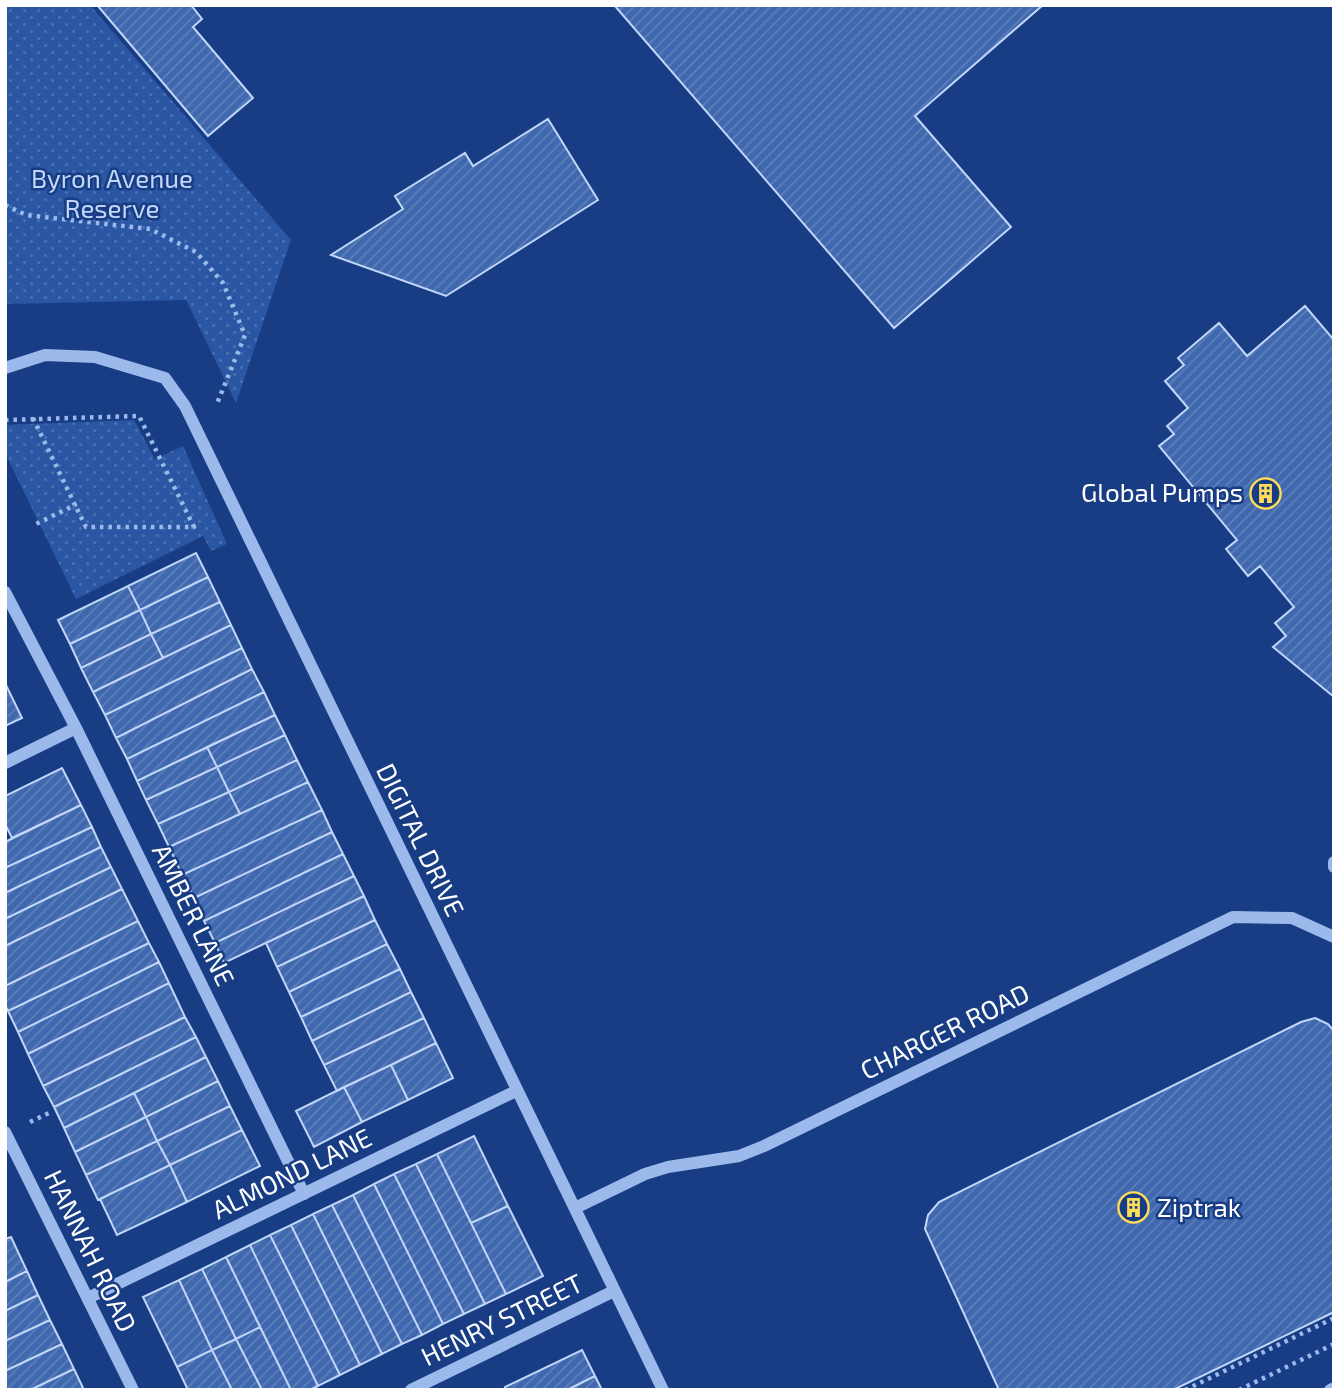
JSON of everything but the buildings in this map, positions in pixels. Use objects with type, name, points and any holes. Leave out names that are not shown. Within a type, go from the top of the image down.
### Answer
[{"type":"street","name":"DIGITAL DRIVE","points":[[5,368],[45,355],[95,357],[165,377],[185,406],[663,1390]]},
{"type":"street","name":"AMBER LANE","points":[[5,592],[76,728],[304,1194]]},
{"type":"street","points":[[5,763],[76,728]]},
{"type":"street","name":"CHARGER ROAD","points":[[575,1208],[645,1174],[668,1167],[739,1156],[764,1146],[1233,917],[1292,918],[1334,937]]},
{"type":"street","name":"ALMOND LANE","points":[[88,1298],[516,1091]]},
{"type":"street","name":"HANNAH ROAD","points":[[5,1132],[133,1390]]},
{"type":"street","name":"HENRY STREET","points":[[411,1390],[614,1291]]},
{"type":"path","points":[[5,205],[26,215],[150,229],[196,252],[223,283],[246,335],[216,406]]},
{"type":"path","points":[[5,420],[33,418],[139,416],[194,527],[86,527],[33,418]]},
{"type":"path","points":[[34,525],[75,505]]},
{"type":"path","points":[[1185,1390],[1334,1318]]},
{"type":"path","points":[[1239,1390],[1334,1344]]},
{"type":"green space","name":"Byron Avenue Reserve","points":[[5,5],[90,5],[291,240],[236,403],[186,300],[5,304]]},
{"type":"green space","points":[[134,420],[155,459],[183,446],[227,544],[211,551],[203,536],[76,599],[5,453],[5,425]]},
{"type":"place","name":"Global Pumps","points":[[1266,493]]},
{"type":"place","name":"Ziptrak","points":[[1134,1208]]}]
